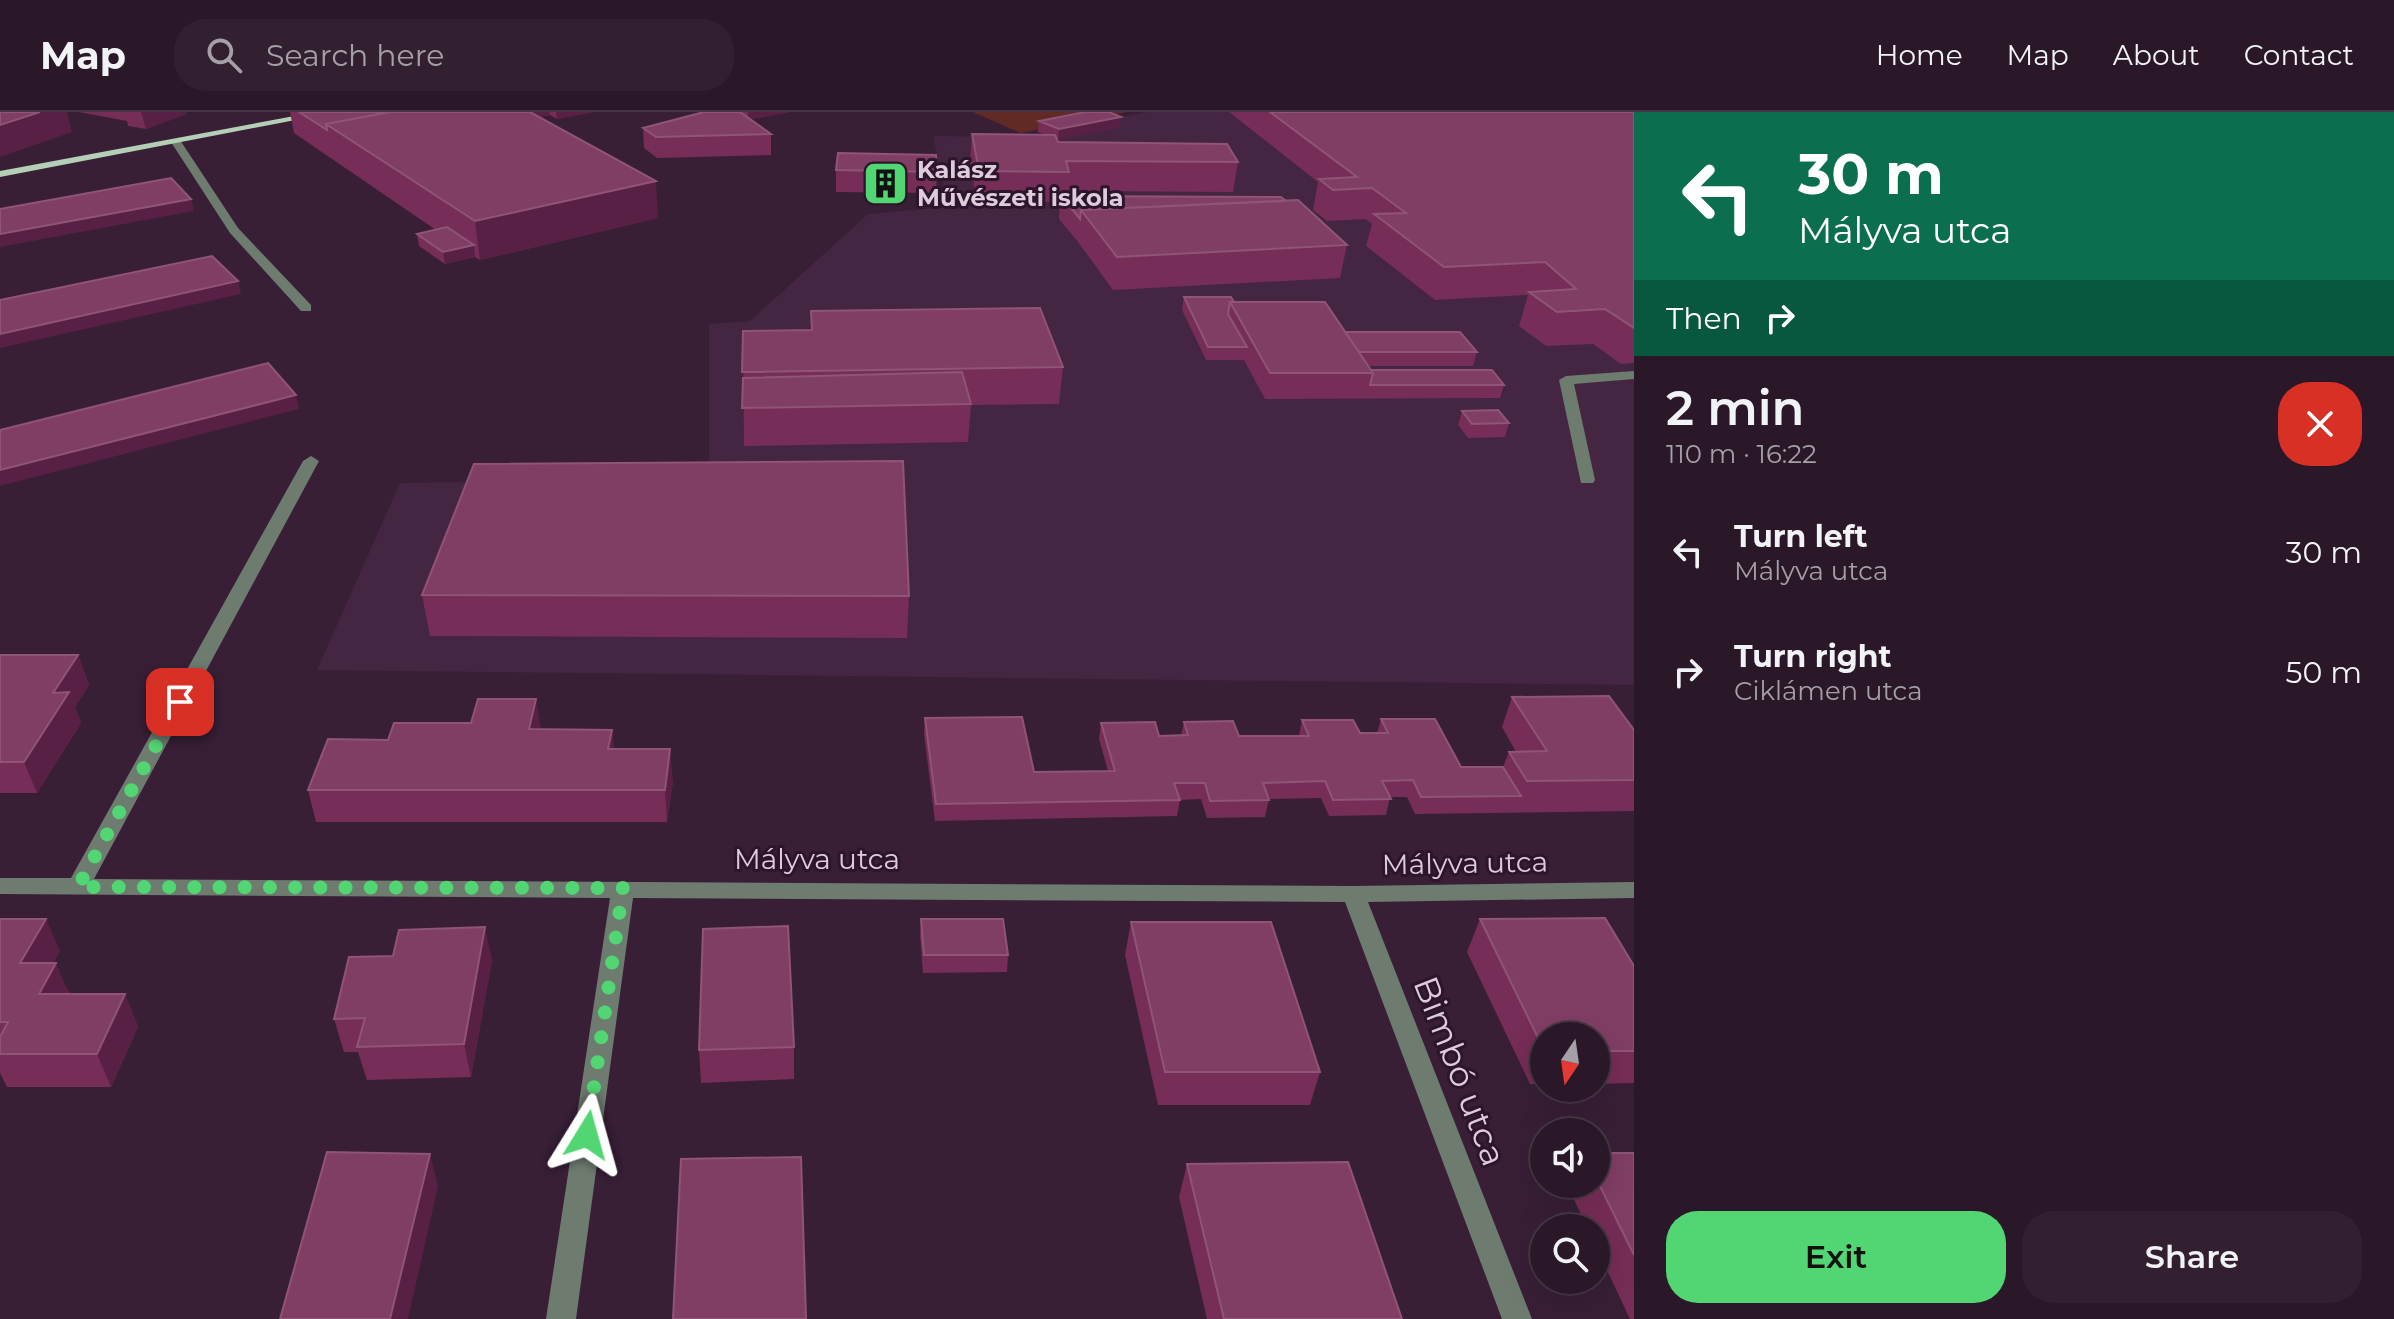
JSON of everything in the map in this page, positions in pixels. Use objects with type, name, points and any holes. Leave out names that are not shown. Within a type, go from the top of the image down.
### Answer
[{"type":"main road","points":[[0,174],[332,112]]},
{"type":"street","points":[[176,142],[234,230],[306,308]]},
{"type":"street","points":[[1587,480],[1566,380],[1634,375]]},
{"type":"street","points":[[78,887],[311,461]]},
{"type":"street","name":"Mályva utca","points":[[0,886],[1353,894],[1634,890]]},
{"type":"street","points":[[561,1319],[623,888]]},
{"type":"street","name":"Bimbó utca","points":[[1353,894],[1517,1319]]},
{"type":"shaded area","points":[[973,112],[1127,112],[1020,133]]},
{"type":"shaded area","points":[[1147,112],[1634,112],[1634,685],[317,670],[400,483],[709,478],[709,324],[750,321],[868,214],[948,207],[933,136],[1019,137]]},
{"type":"building","points":[[0,112],[40,112],[0,125]]},
{"type":"building","points":[[299,112],[390,112],[326,124],[327,130]]},
{"type":"building","points":[[390,112],[530,112],[656,181],[475,221],[326,124]]},
{"type":"building","points":[[704,112],[740,112],[771,134],[656,137],[643,128]]},
{"type":"building","points":[[1085,112],[1109,112],[1121,117],[1059,129],[1039,121]]},
{"type":"building","points":[[1270,112],[1634,112],[1634,328],[1605,309],[1557,312],[1529,292],[1576,289],[1545,262],[1444,267],[1374,214],[1406,213],[1372,188],[1333,190],[1319,179],[1357,177]]},
{"type":"building","points":[[972,134],[1055,135],[1058,142],[1227,144],[1238,162],[1066,161],[1069,172],[979,171]]},
{"type":"building","points":[[838,153],[936,155],[937,172],[836,170]]},
{"type":"building","points":[[171,178],[191,199],[0,234],[0,209]]},
{"type":"building","points":[[1061,196],[1281,197],[1286,201],[1081,210],[1080,219]]},
{"type":"building","points":[[1298,200],[1347,245],[1117,257],[1081,210]]},
{"type":"building","points":[[447,227],[474,245],[443,252],[417,234]]},
{"type":"building","points":[[212,256],[238,281],[0,334],[0,300]]},
{"type":"building","points":[[1184,297],[1231,297],[1234,302],[1230,302],[1228,314],[1247,347],[1208,347]]},
{"type":"building","points":[[1230,302],[1325,302],[1373,373],[1270,373]]},
{"type":"building","points":[[1040,308],[1063,367],[742,372],[743,331],[812,330],[811,311]]},
{"type":"building","points":[[1345,332],[1460,332],[1477,352],[1359,352]]},
{"type":"building","points":[[268,363],[296,395],[0,470],[0,430]]},
{"type":"building","points":[[1371,370],[1492,370],[1504,385],[1370,385]]},
{"type":"building","points":[[962,372],[971,404],[742,408],[743,378]]},
{"type":"building","points":[[1498,410],[1509,423],[1472,424],[1462,411]]},
{"type":"building","points":[[903,461],[909,596],[422,595],[474,464]]},
{"type":"building","points":[[0,655],[78,655],[53,693],[69,692],[24,762],[0,762]]},
{"type":"building","points":[[1609,696],[1634,730],[1634,780],[1527,781],[1509,752],[1547,751],[1512,697]]},
{"type":"building","points":[[478,699],[536,699],[529,729],[612,730],[608,749],[670,749],[665,790],[308,790],[328,739],[388,740],[394,723],[471,723]]},
{"type":"building","points":[[1022,717],[1034,772],[1115,771],[1101,723],[1155,722],[1159,736],[1188,735],[1184,722],[1233,721],[1239,736],[1309,736],[1302,720],[1353,720],[1360,733],[1388,733],[1381,719],[1435,719],[1461,767],[1503,767],[1521,796],[1421,797],[1413,780],[1382,781],[1391,799],[1333,800],[1325,781],[1263,783],[1269,800],[1210,801],[1205,783],[1174,783],[1180,800],[936,804],[925,718]]},
{"type":"building","points":[[1605,918],[1634,966],[1634,1051],[1610,1051],[1610,1022],[1530,1022],[1480,919]]},
{"type":"building","points":[[0,919],[46,919],[20,963],[56,963],[39,994],[125,994],[97,1054],[0,1054],[0,1037],[8,1022],[0,1022]]},
{"type":"building","points":[[921,919],[1003,919],[1008,955],[924,955]]},
{"type":"building","points":[[1131,922],[1271,922],[1320,1072],[1165,1072]]},
{"type":"building","points":[[788,926],[794,1047],[699,1050],[703,929]]},
{"type":"building","points":[[485,927],[464,1044],[357,1047],[365,1018],[334,1019],[349,957],[393,956],[399,930]]},
{"type":"building","points":[[327,1152],[430,1154],[390,1319],[280,1319]]},
{"type":"building","points":[[1610,1153],[1634,1153],[1634,1255],[1606,1198],[1610,1198]]},
{"type":"building","points":[[801,1157],[806,1319],[673,1319],[681,1159]]},
{"type":"building","points":[[1348,1162],[1402,1319],[1224,1319],[1187,1164]]},
{"type":"place","name":"Kalász Művészeti iskola","points":[[886,184]]},
{"type":"route","points":[[180,702],[78,887],[623,888],[587,1135]]}]
